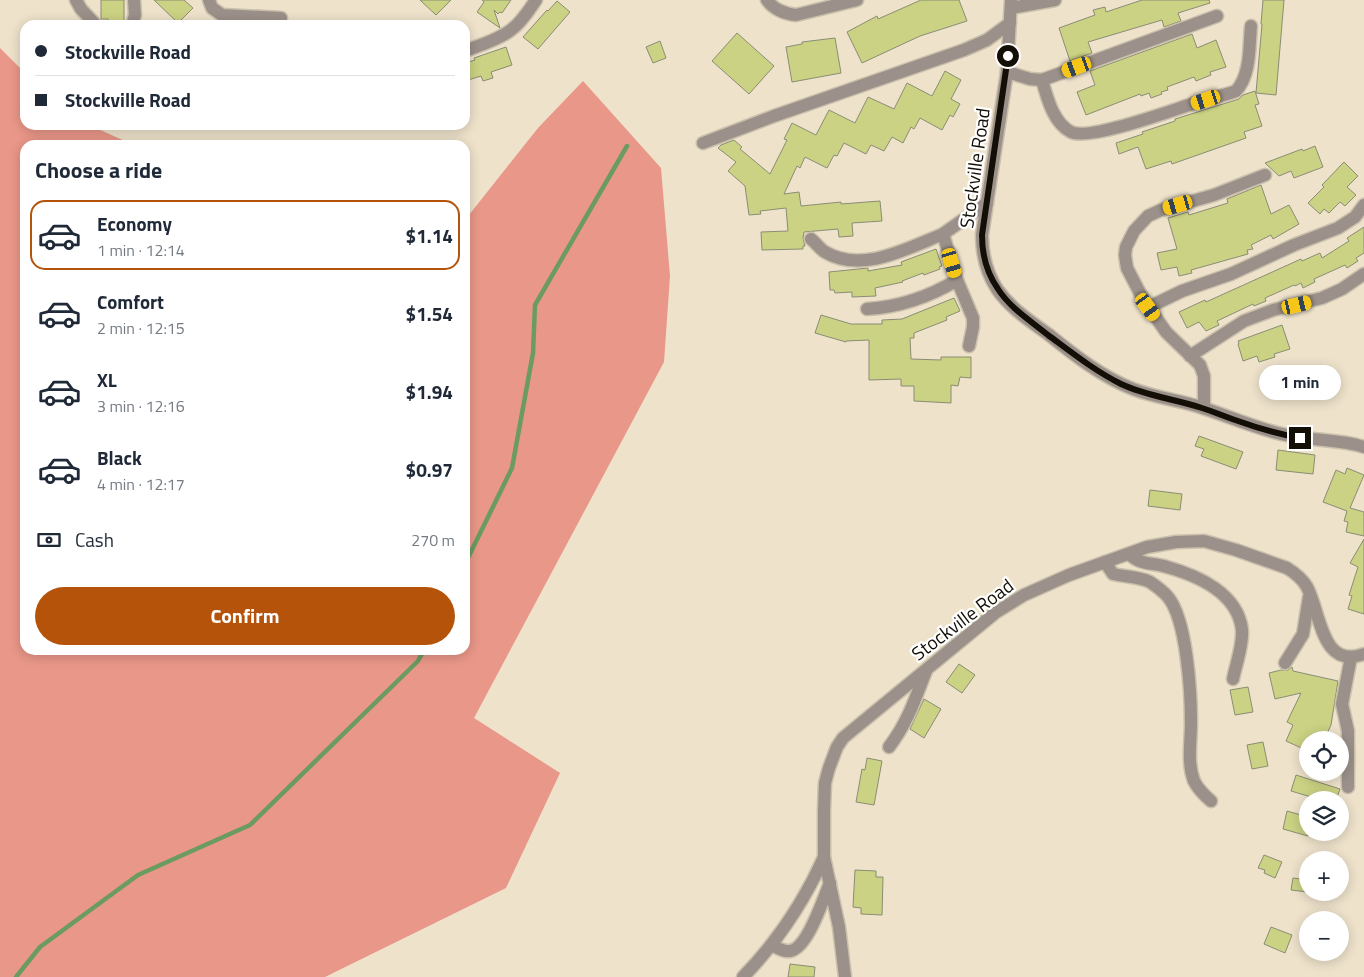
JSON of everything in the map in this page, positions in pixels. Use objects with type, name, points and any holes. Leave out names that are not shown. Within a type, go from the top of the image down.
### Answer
[{"type":"street","points":[[76,0],[81,9],[91,20]]},
{"type":"street","points":[[134,0],[134,20]]},
{"type":"street","points":[[210,0],[212,8],[222,15],[281,18]]},
{"type":"street","points":[[470,50],[512,30],[521,22],[536,0]]},
{"type":"street","points":[[767,0],[776,9],[796,15],[857,0]]},
{"type":"street","points":[[1011,4],[1055,0]]},
{"type":"street","name":"Stockville Road","points":[[1011,4],[1007,72],[982,235],[985,263],[990,277],[998,290],[1016,310],[1099,372],[1120,383],[1147,394],[1204,408],[1268,431],[1300,438],[1364,447]]},
{"type":"street","points":[[1007,72],[1030,79],[1042,80],[1217,16]]},
{"type":"street","points":[[703,143],[774,116],[964,50],[987,40],[1010,23]]},
{"type":"street","points":[[1042,80],[1051,107],[1061,124],[1069,131],[1078,134],[1089,134],[1120,127],[1238,90],[1246,70],[1251,26]]},
{"type":"street","points":[[1204,408],[1204,376],[1200,365],[1166,332],[1148,307],[1132,279],[1126,263],[1126,247],[1140,223],[1148,216],[1161,210],[1214,195],[1265,175]]},
{"type":"street","points":[[811,239],[823,250],[839,258],[872,259],[898,253],[943,234],[987,203]]},
{"type":"street","points":[[1148,307],[1182,291],[1231,274],[1294,245],[1338,228],[1355,217],[1364,205]]},
{"type":"street","points":[[943,234],[957,280],[973,318],[969,346]]},
{"type":"street","points":[[1190,356],[1244,321],[1272,310],[1322,298],[1342,289],[1364,274]]},
{"type":"street","points":[[867,309],[905,304],[942,289],[957,280]]},
{"type":"street","name":"Stockville Road","points":[[845,977],[839,928],[824,857],[825,783],[837,747],[842,738],[926,669],[995,613],[1024,594],[1069,574],[1147,547],[1176,542],[1204,541],[1287,568],[1302,580],[1310,594],[1328,644],[1335,652],[1351,657]]},
{"type":"street","points":[[1129,554],[1139,562],[1169,567],[1199,579],[1227,599],[1238,616],[1242,631],[1233,679]]},
{"type":"street","points":[[1106,562],[1113,574],[1136,577],[1159,588],[1168,597],[1174,608],[1185,650],[1190,697],[1192,773],[1198,787],[1211,801]]},
{"type":"street","points":[[1285,663],[1303,634],[1310,594]]},
{"type":"street","points":[[1348,787],[1348,730],[1342,704],[1351,657],[1364,654]]},
{"type":"street","points":[[889,747],[901,731],[908,717],[926,669]]},
{"type":"street","points":[[743,977],[772,945],[798,910],[824,857]]},
{"type":"street","points":[[772,945],[784,951],[793,950],[798,947],[809,932],[830,883]]},
{"type":"shaded area","points":[[0,48],[20,68],[20,130],[100,130],[123,140],[20,140],[20,655],[470,655],[470,214],[538,128],[583,81],[661,168],[670,276],[664,362],[474,718],[560,773],[506,888],[325,977],[0,977]]},
{"type":"building","points":[[101,0],[124,0],[124,20],[101,19]]},
{"type":"building","points":[[154,0],[184,0],[193,8],[181,20],[175,20]]},
{"type":"building","points":[[420,0],[451,0],[436,15]]},
{"type":"building","points":[[482,0],[511,0],[502,13],[498,14],[494,10],[500,28],[477,12],[484,2]]},
{"type":"building","points":[[921,0],[959,0],[967,21],[920,36],[862,63],[847,32],[877,16],[878,19]]},
{"type":"building","points":[[1142,0],[1209,0],[1210,3],[1178,13],[1181,21],[1164,27],[1162,20],[1088,42],[1092,53],[1070,61],[1059,28],[1095,15],[1093,10],[1105,7],[1106,12]]},
{"type":"building","points":[[1263,0],[1284,0],[1276,95],[1256,93]]},
{"type":"building","points":[[557,1],[570,12],[538,49],[523,37]]},
{"type":"building","points":[[737,33],[774,66],[749,94],[712,61]]},
{"type":"building","points":[[1192,34],[1197,48],[1216,40],[1226,67],[1210,72],[1211,75],[1196,81],[1194,77],[1167,87],[1168,90],[1151,98],[1149,93],[1141,96],[1140,94],[1086,115],[1077,92],[1095,85],[1090,71]]},
{"type":"building","points":[[835,38],[841,73],[792,82],[786,47],[802,44],[802,42]]},
{"type":"building","points":[[660,41],[666,58],[653,63],[646,47]]},
{"type":"building","points":[[506,47],[512,65],[491,72],[493,78],[483,81],[481,76],[470,79],[470,62],[475,60],[474,58]]},
{"type":"building","points":[[945,71],[961,80],[951,99],[960,104],[953,117],[950,115],[942,130],[920,118],[914,129],[911,127],[903,143],[892,137],[884,151],[871,145],[866,154],[844,143],[837,156],[834,155],[827,168],[805,157],[800,168],[797,166],[784,194],[799,192],[801,206],[880,201],[882,221],[852,223],[853,236],[839,237],[838,229],[804,232],[805,246],[803,246],[803,249],[762,250],[761,232],[788,231],[786,208],[760,211],[761,214],[749,215],[745,186],[728,171],[736,162],[718,148],[721,145],[734,140],[742,147],[740,149],[770,174],[787,140],[784,139],[792,123],[816,135],[829,110],[855,123],[868,97],[894,109],[907,83],[932,96]]},
{"type":"building","points":[[1255,91],[1259,104],[1255,105],[1262,126],[1244,132],[1246,138],[1172,164],[1171,161],[1146,169],[1138,147],[1119,154],[1116,143],[1175,121],[1175,119],[1239,99],[1243,95]]},
{"type":"building","points":[[1315,146],[1323,167],[1294,178],[1291,171],[1279,176],[1265,163],[1302,149],[1303,151]]},
{"type":"building","points":[[1344,162],[1358,176],[1347,187],[1356,195],[1345,206],[1340,202],[1329,213],[1324,209],[1320,214],[1308,203]]},
{"type":"building","points":[[1261,185],[1271,214],[1289,205],[1299,224],[1273,239],[1271,235],[1251,245],[1253,249],[1247,250],[1248,254],[1191,270],[1192,273],[1179,276],[1177,267],[1161,270],[1157,253],[1177,249],[1168,218],[1188,212],[1189,215],[1228,203],[1227,199]]},
{"type":"building","points":[[1364,227],[1364,253],[1356,258],[1358,261],[1347,268],[1345,265],[1314,279],[1315,282],[1303,288],[1301,283],[1294,285],[1265,298],[1266,301],[1254,306],[1253,304],[1217,321],[1219,325],[1206,331],[1199,322],[1187,328],[1179,312],[1205,300],[1206,302],[1301,259],[1302,261],[1320,253],[1322,258],[1349,241],[1347,238]]},
{"type":"building","points":[[936,249],[942,266],[939,267],[940,269],[924,275],[923,273],[903,282],[875,288],[876,296],[852,297],[852,292],[835,293],[834,290],[830,290],[829,272],[868,268],[868,271],[902,265],[901,262]]},
{"type":"building","points":[[954,298],[960,311],[946,317],[947,320],[914,333],[914,338],[910,338],[911,359],[941,360],[941,357],[971,357],[971,378],[960,377],[958,386],[951,385],[951,403],[914,401],[914,386],[901,386],[901,379],[869,380],[869,340],[846,342],[815,333],[821,315],[851,324],[882,324],[882,320],[902,319]]},
{"type":"building","points":[[1282,325],[1290,349],[1274,354],[1275,357],[1259,362],[1257,356],[1243,361],[1238,341]]},
{"type":"building","points":[[1199,436],[1243,452],[1236,469],[1201,456],[1204,449],[1195,446]]},
{"type":"building","points":[[1278,450],[1315,455],[1313,474],[1276,470]]},
{"type":"building","points":[[1347,468],[1364,475],[1350,508],[1364,512],[1364,536],[1346,532],[1348,522],[1344,521],[1347,511],[1323,502],[1336,470],[1345,474]]},
{"type":"building","points":[[1150,490],[1182,494],[1180,510],[1148,506]]},
{"type":"building","points":[[1364,539],[1364,614],[1348,609],[1352,596],[1349,595],[1358,567],[1350,563]]},
{"type":"building","points":[[959,664],[975,675],[962,693],[946,682]]},
{"type":"building","points":[[1292,667],[1293,671],[1338,681],[1331,725],[1328,731],[1299,731],[1299,747],[1286,741],[1293,725],[1287,722],[1301,693],[1275,699],[1269,673],[1288,670]]},
{"type":"building","points":[[1248,687],[1253,712],[1235,715],[1230,690]]},
{"type":"building","points":[[924,699],[941,709],[924,738],[910,729]]},
{"type":"building","points":[[1263,742],[1268,766],[1252,769],[1247,745]]},
{"type":"building","points":[[867,758],[882,761],[874,805],[856,802],[862,769],[865,770]]},
{"type":"building","points":[[1296,775],[1299,776],[1299,781],[1315,781],[1340,789],[1339,791],[1299,791],[1299,793],[1291,791]]},
{"type":"building","points":[[1287,811],[1299,814],[1299,833],[1283,829]]},
{"type":"building","points":[[1264,855],[1282,862],[1275,878],[1264,873],[1265,870],[1258,868]]},
{"type":"building","points":[[855,870],[876,871],[876,877],[883,877],[882,915],[861,914],[861,908],[853,907]]},
{"type":"building","points":[[1293,878],[1299,879],[1299,891],[1291,890]]},
{"type":"building","points":[[1271,927],[1292,935],[1285,953],[1264,944]]},
{"type":"building","points":[[790,964],[815,967],[814,977],[788,977]]},
{"type":"waterway","points":[[470,554],[512,468],[533,353],[535,305],[627,146]]},
{"type":"waterway","points":[[16,977],[40,947],[138,875],[250,825],[418,661],[421,655]]},
{"type":"route","points":[[1008,56],[982,235],[985,263],[990,277],[998,290],[1016,310],[1066,348],[1099,372],[1134,390],[1184,402],[1242,423],[1300,438]]}]
